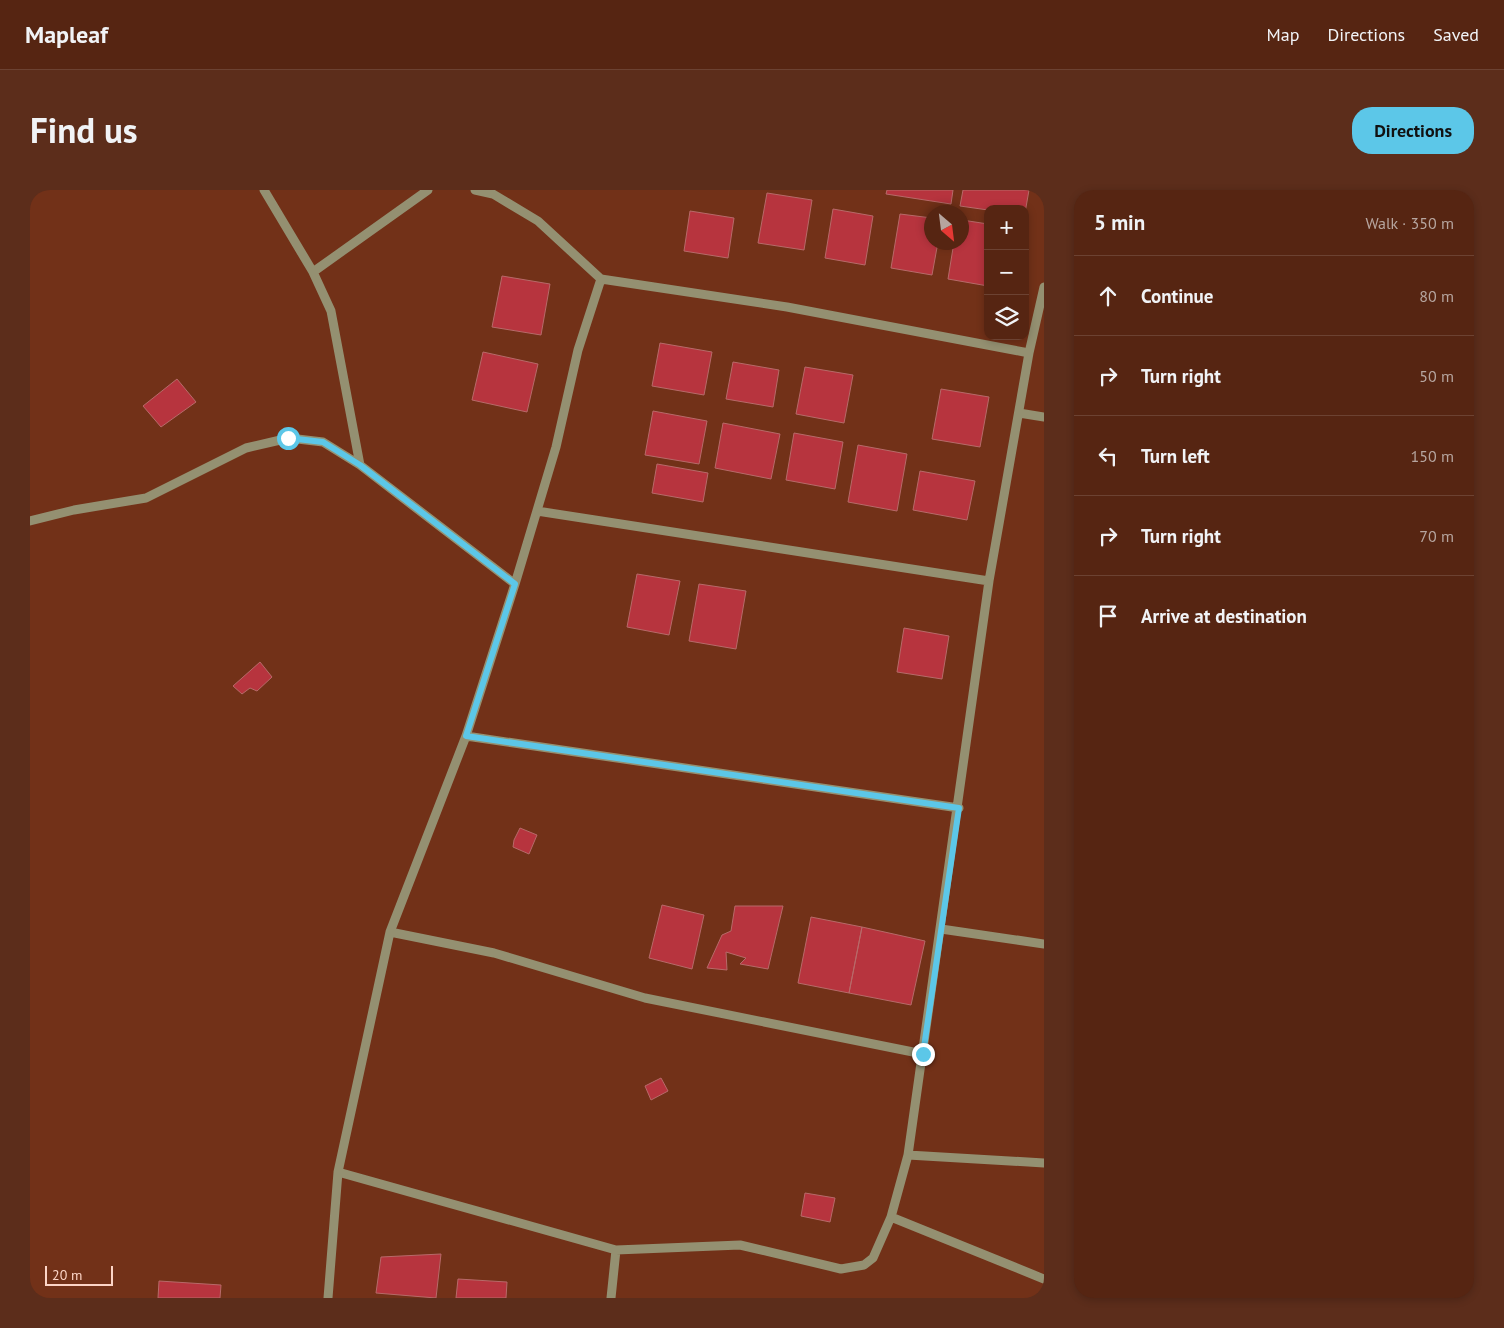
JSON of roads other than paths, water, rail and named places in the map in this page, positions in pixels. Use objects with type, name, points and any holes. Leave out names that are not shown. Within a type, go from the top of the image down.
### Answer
[{"type":"street","points":[[264,190],[313,272],[331,311],[360,465]]},
{"type":"street","points":[[313,272],[428,190]]},
{"type":"street","points":[[475,190],[494,194],[538,221],[601,279],[787,307],[1029,353]]},
{"type":"street","points":[[328,1298],[338,1172],[390,932],[466,736],[515,584],[556,447],[578,350],[601,279]]},
{"type":"street","points":[[338,1172],[616,1250],[740,1245],[841,1269],[864,1265],[873,1258],[891,1217],[908,1155],[959,808],[989,581],[1029,353],[1044,287]]},
{"type":"street","points":[[1019,412],[1044,417]]},
{"type":"street","points":[[30,521],[74,510],[146,498],[196,475],[246,448],[288,438],[323,442],[360,465],[515,584]]},
{"type":"street","points":[[537,511],[989,581]]},
{"type":"street","points":[[466,736],[959,808]]},
{"type":"street","points":[[941,929],[1044,944]]},
{"type":"street","points":[[390,932],[494,953],[645,998],[923,1054]]},
{"type":"street","points":[[908,1155],[1044,1163]]},
{"type":"street","points":[[891,1217],[1044,1279]]},
{"type":"street","points":[[611,1298],[616,1250]]}]
